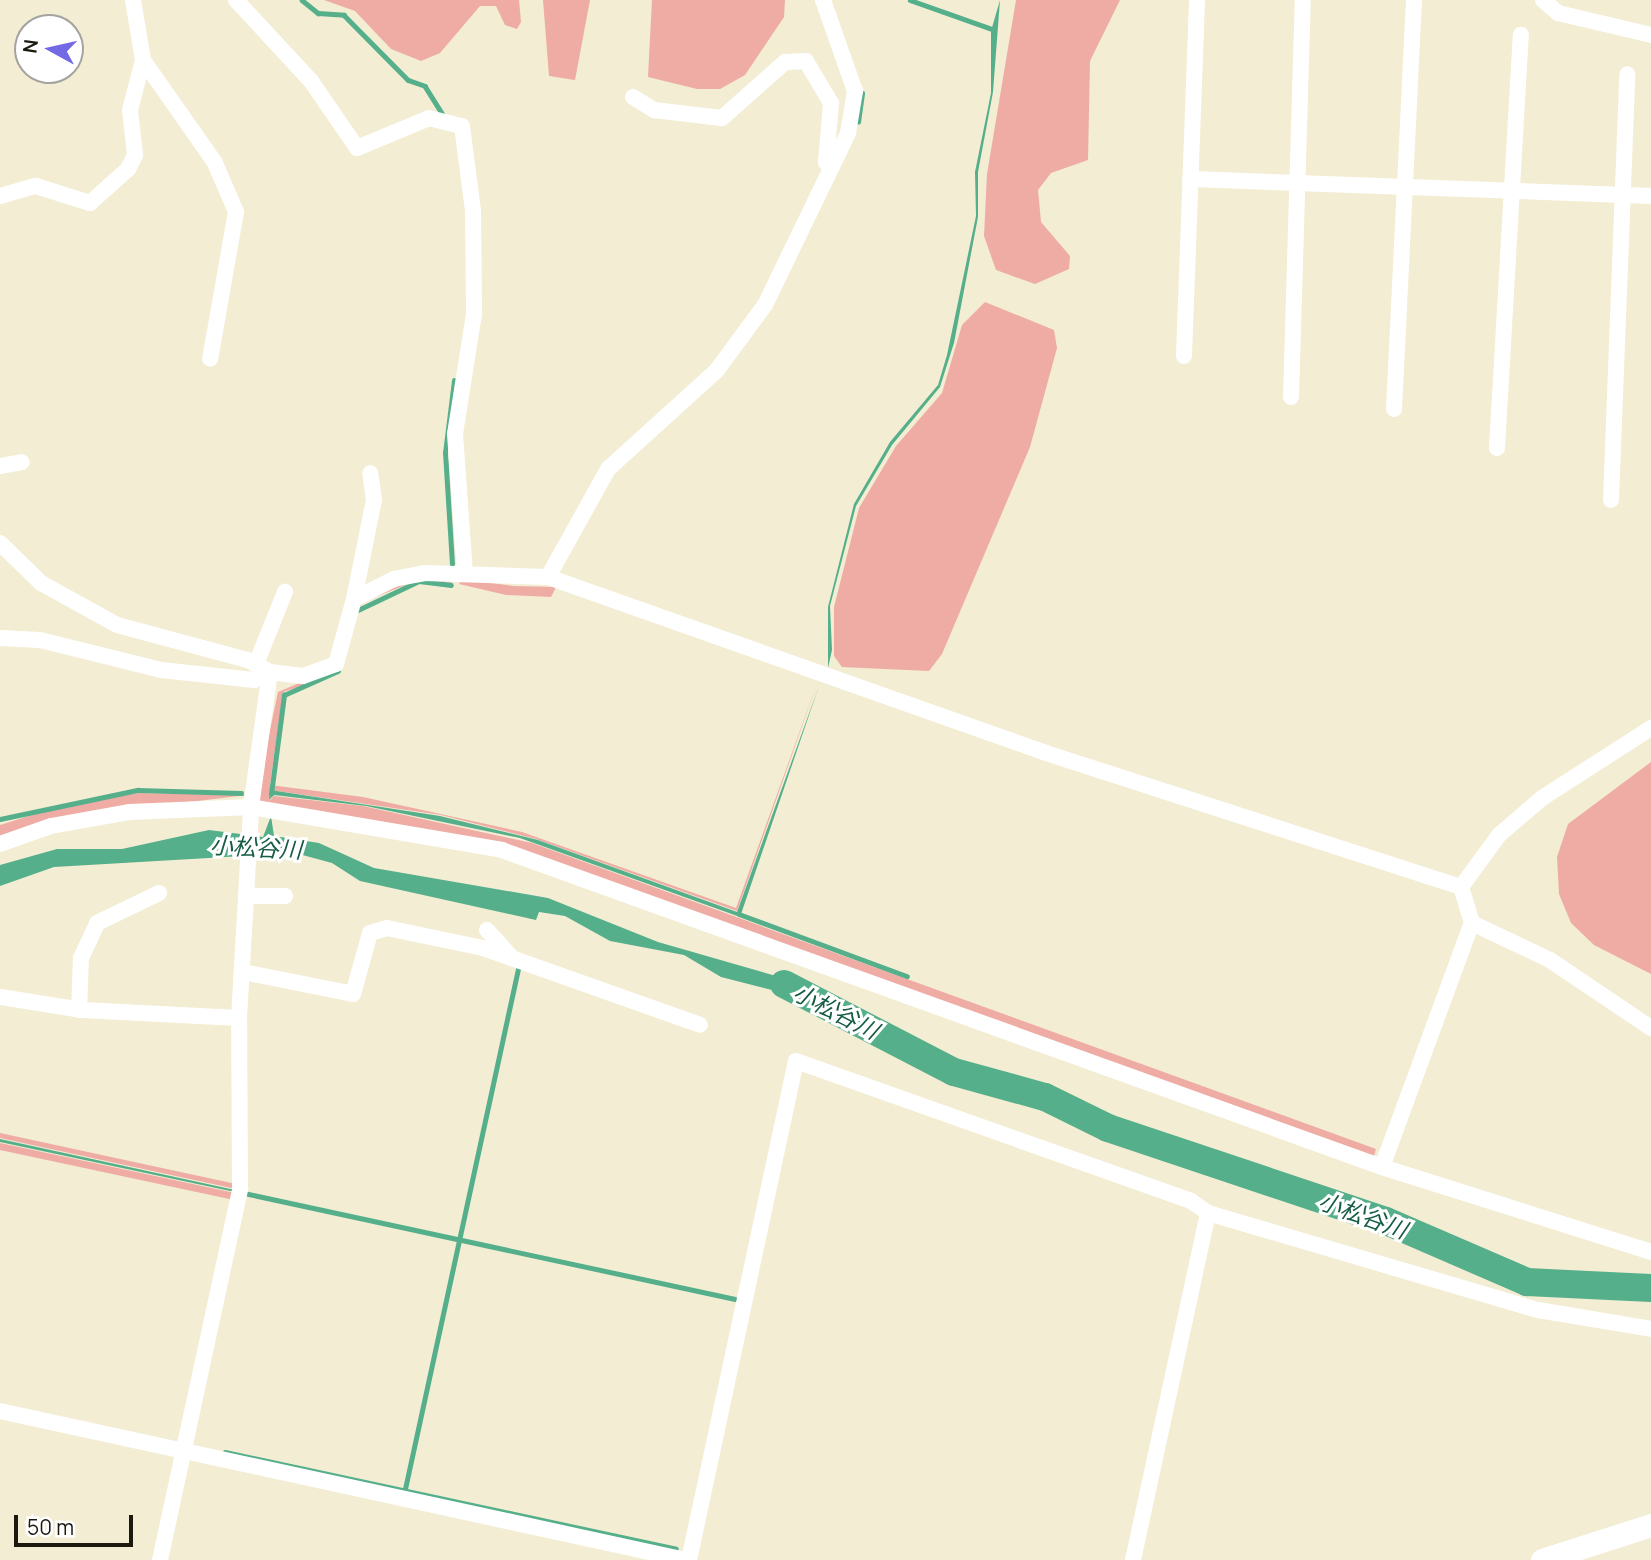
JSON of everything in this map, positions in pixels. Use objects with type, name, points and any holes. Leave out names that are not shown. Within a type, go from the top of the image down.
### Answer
[{"type":"main road","points":[[1542,1560],[1651,1525]]},
{"type":"street","points":[[0,196],[36,186],[90,203],[121,177],[135,155],[130,110],[143,60],[133,0]]},
{"type":"street","points":[[236,0],[311,81],[357,148],[429,118],[462,126],[473,211],[474,314],[455,434],[465,573]]},
{"type":"street","points":[[548,577],[608,469],[717,370],[765,305],[823,179],[848,133],[855,91],[823,0]]},
{"type":"street","points":[[1184,356],[1197,0]]},
{"type":"street","points":[[1291,397],[1303,0]]},
{"type":"street","points":[[1394,409],[1407,187],[1414,0]]},
{"type":"street","points":[[1544,0],[1558,13],[1651,35]]},
{"type":"street","points":[[1497,448],[1521,36]]},
{"type":"street","points":[[143,60],[215,163],[236,212],[210,359]]},
{"type":"street","points":[[633,97],[654,110],[722,118],[785,62],[806,61],[832,111],[823,179]]},
{"type":"street","points":[[1611,500],[1619,195],[1627,74]]},
{"type":"street","points":[[1190,179],[1651,196]]},
{"type":"street","points":[[0,466],[22,461]]},
{"type":"street","points":[[0,543],[41,583],[117,625],[263,668],[303,676],[336,664],[354,599],[374,500],[370,473]]},
{"type":"street","points":[[354,599],[394,579],[465,573],[548,577],[1046,752],[1461,887]]},
{"type":"street","points":[[160,1560],[239,1193],[239,1018],[251,813],[263,668],[285,592]]},
{"type":"street","points":[[0,638],[40,640],[161,670],[254,680],[263,668]]},
{"type":"street","points":[[1461,887],[1499,835],[1542,798],[1651,728]]},
{"type":"street","points":[[0,844],[51,826],[129,812],[251,813],[502,850],[1382,1167],[1651,1252]]},
{"type":"street","points":[[1382,1167],[1472,923],[1461,887]]},
{"type":"street","points":[[246,892],[285,896]]},
{"type":"street","points":[[79,1010],[81,958],[97,923],[159,893]]},
{"type":"street","points":[[1472,923],[1550,960],[1651,1028]]},
{"type":"street","points":[[243,972],[353,994],[373,928],[511,957],[700,1025]]},
{"type":"street","points":[[487,930],[511,957]]},
{"type":"street","points":[[0,997],[79,1010],[239,1018]]},
{"type":"street","points":[[0,1411],[688,1560],[796,1061],[1191,1201],[1208,1213],[1538,1310],[1651,1329]]},
{"type":"street","points":[[1133,1560],[1208,1213]]},
{"type":"shaded area","points":[[324,0],[519,0],[521,22],[517,29],[505,25],[496,6],[480,6],[440,53],[421,61],[391,49],[355,11]]},
{"type":"shaded area","points":[[543,0],[590,0],[575,80],[549,76]]},
{"type":"shaded area","points":[[652,0],[785,0],[784,17],[745,75],[720,89],[697,89],[648,77]]},
{"type":"shaded area","points":[[1016,0],[1120,0],[1090,61],[1088,160],[1051,173],[1038,190],[1041,222],[1070,256],[1069,269],[1035,284],[996,270],[984,236],[987,174]]},
{"type":"shaded area","points":[[985,302],[1054,330],[1057,348],[1030,447],[942,654],[929,671],[842,667],[834,656],[834,607],[859,508],[896,446],[942,393],[962,325]]},
{"type":"shaded area","points":[[433,575],[453,583],[418,580],[363,602],[354,615],[342,659],[336,670],[320,680],[283,692],[270,785],[363,797],[522,832],[736,908],[819,678],[737,911],[536,839],[441,815],[270,790],[269,801],[274,796],[363,806],[532,843],[1376,1149],[1374,1156],[535,859],[440,834],[262,806],[256,797],[278,692],[337,667],[354,610],[363,599],[408,579]]},
{"type":"shaded area","points":[[462,579],[513,586],[556,587],[551,597],[506,595],[459,584]]},
{"type":"shaded area","points":[[1651,762],[1651,974],[1594,945],[1571,923],[1559,894],[1557,857],[1568,824]]},
{"type":"shaded area","points":[[137,793],[247,795],[131,809],[0,840],[0,825],[70,803]]},
{"type":"shaded area","points":[[0,1133],[236,1184],[236,1189],[0,1138]]},
{"type":"shaded area","points":[[0,1143],[235,1193],[234,1200],[0,1150]]},
{"type":"water","points":[[1000,0],[993,92],[978,172],[978,217],[954,343],[940,387],[892,445],[856,506],[830,606],[832,650],[828,668],[828,607],[854,504],[890,442],[938,385],[947,355],[976,216],[975,172],[991,93],[991,31]]},
{"type":"water","points":[[819,686],[740,917],[520,838],[366,806],[274,795],[269,800],[270,790],[440,816],[538,840],[737,912]]},
{"type":"water","points":[[271,816],[274,836],[319,843],[374,868],[548,898],[658,942],[797,982],[823,1003],[721,977],[684,955],[610,941],[565,916],[539,912],[536,920],[360,881],[332,863],[295,853],[54,867],[0,886],[0,865],[57,849],[122,849],[209,830],[263,837]]},
{"type":"water","points":[[0,1139],[235,1190],[249,1195],[0,1142]]},
{"type":"waterway","points":[[302,0],[318,13],[344,15],[408,80],[425,86],[443,115]]},
{"type":"waterway","points":[[910,0],[992,29]]},
{"type":"waterway","points":[[858,122],[862,93]]},
{"type":"waterway","points":[[452,564],[445,453],[454,381]]},
{"type":"waterway","points":[[358,610],[419,581],[451,585]]},
{"type":"waterway","points":[[271,794],[284,695],[338,671]]},
{"type":"waterway","points":[[0,819],[138,790],[241,793]]},
{"type":"waterway","points":[[739,914],[907,976]]},
{"type":"waterway","points":[[405,1489],[518,969]]},
{"type":"waterway","name":"小松谷川","points":[[784,984],[954,1072],[1045,1097],[1108,1128],[1386,1221],[1527,1282],[1651,1288]]},
{"type":"waterway","points":[[244,1193],[735,1299]]},
{"type":"waterway","points":[[225,1452],[676,1549]]}]
